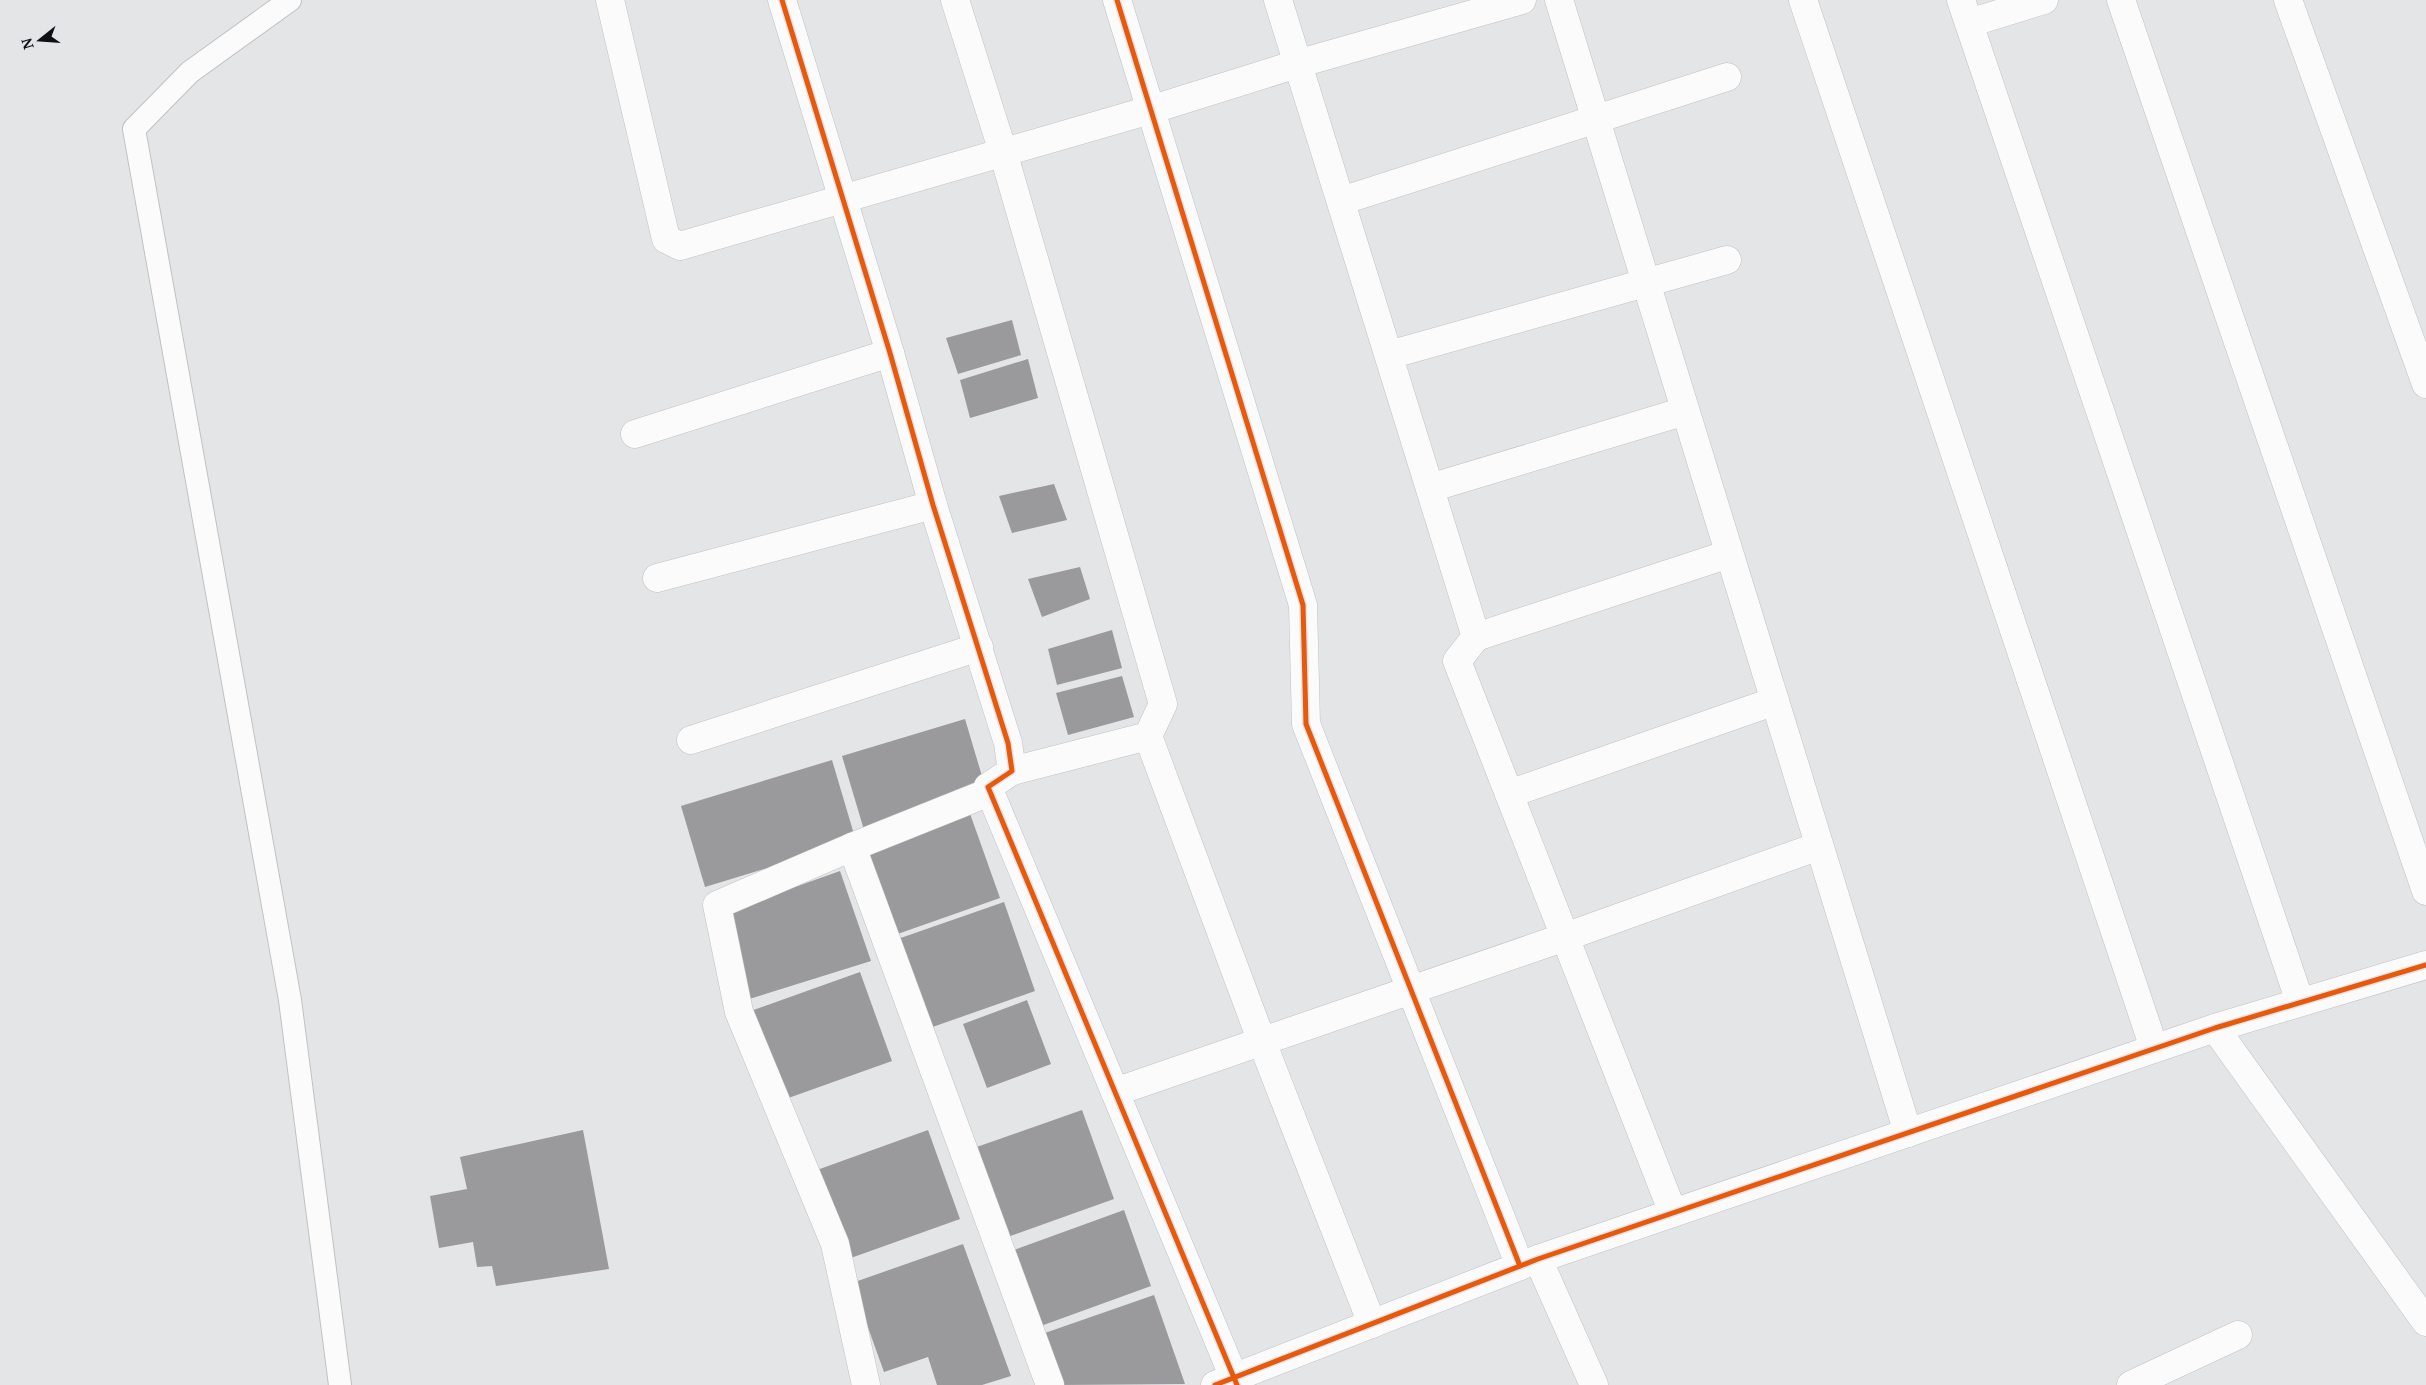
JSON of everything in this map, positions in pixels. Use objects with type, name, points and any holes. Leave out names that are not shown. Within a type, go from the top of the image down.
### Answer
[{"type":"street","points":[[610,0],[666,239],[680,246],[1150,110],[1297,64],[1522,0]]},
{"type":"street","points":[[782,0],[890,354],[933,505],[1008,743],[1012,771]]},
{"type":"street","points":[[954,0],[1002,152],[1163,704],[1148,736],[1262,1042],[1372,1324]]},
{"type":"street","points":[[1117,0],[1303,605],[1306,724],[1411,990],[1529,1262],[1594,1385]]},
{"type":"street","points":[[1278,0],[1476,637]]},
{"type":"street","points":[[1559,0],[1908,1133]]},
{"type":"street","points":[[1803,0],[2154,1048]]},
{"type":"street","points":[[2044,0],[1965,11],[2300,1002]]},
{"type":"street","points":[[2121,0],[2426,891]]},
{"type":"street","points":[[2288,0],[2426,384]]},
{"type":"street","points":[[1340,201],[1727,78]]},
{"type":"street","points":[[1389,355],[1645,281],[1727,260]]},
{"type":"street","points":[[635,434],[890,354]]},
{"type":"street","points":[[1430,488],[1685,411]]},
{"type":"street","points":[[657,578],[933,505]]},
{"type":"street","points":[[1673,1213],[1457,661],[1476,637],[1729,554]]},
{"type":"street","points":[[691,740],[979,646]]},
{"type":"street","points":[[1509,794],[1775,701]]},
{"type":"street","points":[[866,1385],[835,1244],[739,1012],[717,905],[852,847],[987,793],[988,787],[1012,771],[1148,736]]},
{"type":"street","points":[[988,787],[1115,1092],[1229,1383],[1529,1262],[2154,1048],[2426,965]]},
{"type":"street","points":[[1115,1092],[1565,937],[1819,846]]},
{"type":"street","points":[[852,847],[1050,1385]]},
{"type":"street","points":[[2215,1028],[2426,1322]]},
{"type":"street","points":[[2130,1385],[2238,1335]]},
{"type":"lane","points":[[290,0],[190,72],[134,129],[290,1000],[340,1385]]},
{"type":"building","points":[[1012,320],[1021,355],[958,374],[946,338]]},
{"type":"building","points":[[1028,359],[1038,398],[970,418],[960,380]]},
{"type":"building","points":[[1054,484],[1067,520],[1012,533],[999,496]]},
{"type":"building","points":[[1080,567],[1090,599],[1042,617],[1028,579]]},
{"type":"building","points":[[1112,630],[1122,668],[1057,685],[1048,649]]},
{"type":"building","points":[[1122,676],[1134,717],[1068,735],[1056,693]]},
{"type":"building","points":[[965,719],[987,793],[864,830],[842,756]]},
{"type":"building","points":[[832,760],[856,841],[705,887],[681,806]]},
{"type":"building","points":[[968,808],[1000,898],[889,937],[857,848]]},
{"type":"building","points":[[840,871],[871,961],[746,1000],[728,911]]},
{"type":"building","points":[[1004,902],[1035,991],[924,1030],[892,941]]},
{"type":"building","points":[[860,972],[892,1061],[780,1101],[748,1012]]},
{"type":"building","points":[[1027,1000],[1051,1064],[987,1088],[963,1024]]},
{"type":"building","points":[[1082,1110],[1114,1199],[1002,1239],[971,1149]]},
{"type":"building","points":[[583,1130],[609,1269],[496,1286],[492,1266],[477,1267],[473,1242],[439,1248],[430,1196],[467,1189],[460,1157]]},
{"type":"building","points":[[928,1130],[960,1219],[848,1259],[817,1170]]},
{"type":"building","points":[[1124,1210],[1151,1286],[1038,1327],[1011,1251]]},
{"type":"building","points":[[963,1244],[1011,1376],[982,1385],[937,1385],[928,1357],[884,1372],[852,1283]]},
{"type":"building","points":[[1154,1295],[1185,1384],[1060,1385],[1042,1334]]},
{"type":"cycle path","points":[[782,0],[890,353],[933,505],[1008,743],[1012,771],[988,787],[1237,1385]]},
{"type":"cycle path","points":[[1117,0],[1303,605],[1306,724],[1520,1266]]},
{"type":"cycle path","points":[[1215,1385],[1538,1259],[2215,1028],[2426,965]]}]
